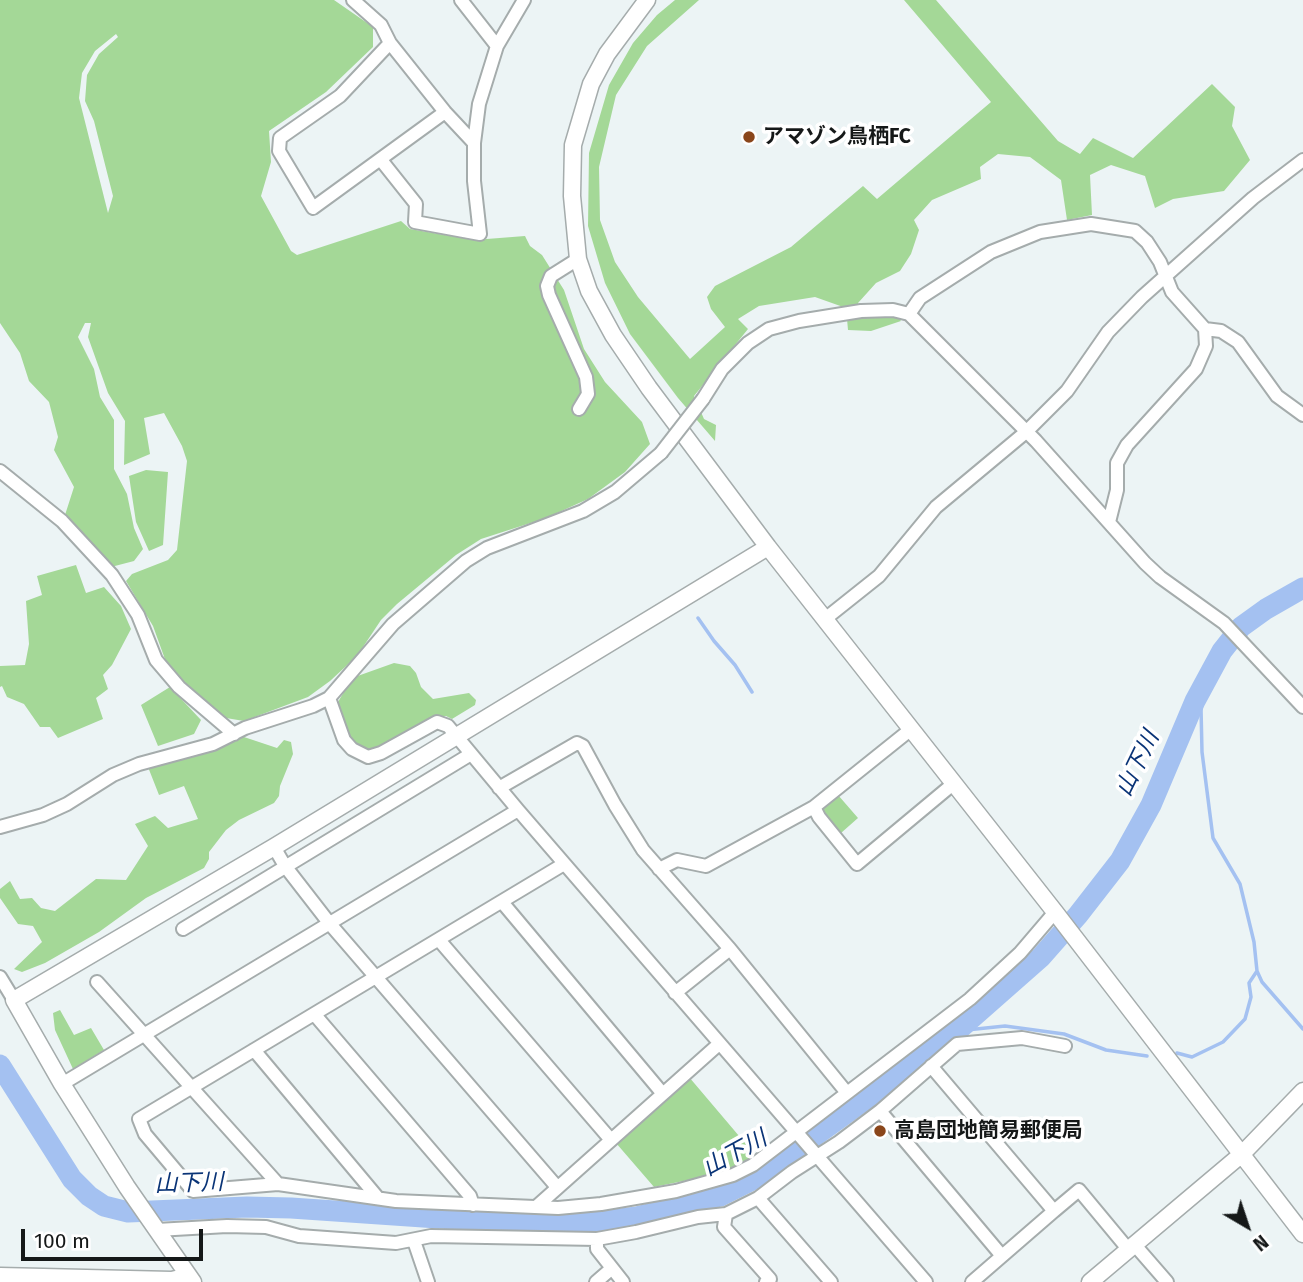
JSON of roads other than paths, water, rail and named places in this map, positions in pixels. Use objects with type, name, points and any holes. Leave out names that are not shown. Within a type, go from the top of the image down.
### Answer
[{"type":"street","points":[[354,0],[381,25],[390,43],[445,112],[474,143]]},
{"type":"street","points":[[461,0],[497,46]]},
{"type":"street","points":[[381,160],[416,204],[415,222],[480,234],[474,181],[474,143],[480,104],[497,46],[524,0]]},
{"type":"street","points":[[647,0],[607,54],[591,84],[573,145],[572,209],[578,260],[589,291],[613,335],[649,388],[768,547],[1055,912],[1303,1234]]},
{"type":"street","points":[[390,43],[340,96],[280,138],[279,151],[313,208],[445,112]]},
{"type":"street","points":[[825,620],[879,576],[919,526],[952,492],[1026,432],[1067,391],[1108,332],[1142,297],[1166,278],[1203,241],[1303,160]]},
{"type":"street","points":[[909,314],[920,298],[991,253],[1040,232],[1091,224],[1135,231],[1154,252],[1172,292],[1205,329],[1206,346],[1196,369],[1127,444],[1117,463],[1117,491],[1109,522]]},
{"type":"street","points":[[578,260],[551,276],[547,286],[586,377],[588,394],[579,409]]},
{"type":"street","points":[[0,827],[43,815],[130,768],[213,744],[234,733],[329,698],[393,624],[466,561],[487,548],[583,511],[615,492],[661,453],[703,399],[722,369],[748,343],[769,330],[799,321],[861,311],[893,310],[909,314],[1026,432],[1160,577],[1224,622],[1303,707]]},
{"type":"street","points":[[1205,329],[1221,331],[1238,342],[1277,396],[1303,415]]},
{"type":"street","points":[[0,471],[62,521],[112,575],[138,615],[156,660],[179,687],[234,733]]},
{"type":"street","points":[[14,1000],[274,848],[768,547]]},
{"type":"street","points":[[329,698],[344,740],[352,749],[368,757],[381,753],[437,722],[448,726],[926,1282]]},
{"type":"street","points":[[659,869],[677,860],[706,866],[814,807],[910,730]]},
{"type":"street","points":[[499,788],[577,743],[583,746],[643,850],[730,949],[847,1093]]},
{"type":"street","points":[[183,929],[471,754]]},
{"type":"street","points":[[814,807],[857,864],[953,784]]},
{"type":"street","points":[[62,1084],[518,810]]},
{"type":"street","points":[[274,848],[330,924],[557,1187]]},
{"type":"street","points":[[564,864],[139,1119],[145,1134],[193,1191],[278,1184],[378,1198],[558,1208],[601,1205],[708,1183],[753,1165],[970,999],[1020,953],[1055,912]]},
{"type":"street","points":[[502,902],[663,1094]]},
{"type":"street","points":[[439,940],[611,1140]]},
{"type":"street","points":[[675,993],[730,949]]},
{"type":"street","points":[[0,977],[62,1084],[127,1187],[190,1279]]},
{"type":"street","points":[[97,982],[278,1184]]},
{"type":"street","points":[[314,1015],[470,1196],[473,1205]]},
{"type":"street","points":[[155,1227],[266,1227],[316,1238],[396,1243],[431,1236],[597,1238],[636,1233],[698,1217],[726,1214],[758,1198],[814,1152],[839,1142],[880,1111],[957,1044],[1022,1038],[1065,1045]]},
{"type":"street","points":[[536,1207],[719,1044]]},
{"type":"street","points":[[254,1050],[378,1198]]},
{"type":"street","points":[[931,1066],[1054,1212]]},
{"type":"street","points":[[1090,1282],[1241,1154],[1303,1091]]},
{"type":"street","points":[[880,1111],[1002,1256]]},
{"type":"street","points":[[972,1282],[1079,1190],[1167,1282]]},
{"type":"street","points":[[758,1198],[831,1282]]},
{"type":"street","points":[[726,1214],[724,1227],[770,1279],[766,1282]]},
{"type":"street","points":[[597,1238],[597,1249],[623,1282]]},
{"type":"street","points":[[414,1241],[428,1282]]},
{"type":"street","points":[[596,1282],[611,1269]]},
{"type":"street","points":[[0,1276],[190,1279]]},
{"type":"waterway","name":"山下川","points":[[0,1065],[72,1179],[104,1206],[128,1212],[291,1208],[526,1224],[586,1223],[637,1217],[720,1196],[758,1177],[884,1086],[957,1031],[1041,957],[1120,861],[1151,805],[1195,701],[1222,651],[1241,627],[1303,588]]},
{"type":"waterway","points":[[698,618],[735,665],[752,692]]},
{"type":"waterway","points":[[1177,1053],[1192,1057],[1223,1042],[1245,1019],[1251,997],[1249,983],[1257,971],[1254,942],[1240,884],[1213,838],[1202,752],[1201,708],[1195,701]]},
{"type":"waterway","points":[[1257,971],[1262,982],[1303,1029]]},
{"type":"waterway","points":[[957,1031],[1005,1026],[1064,1034],[1106,1050],[1147,1056]]},
{"type":"place","name":"アマゾン鳥栖FC","points":[[749,137]]},
{"type":"place","name":"高島団地簡易郵便局","points":[[880,1131]]}]
